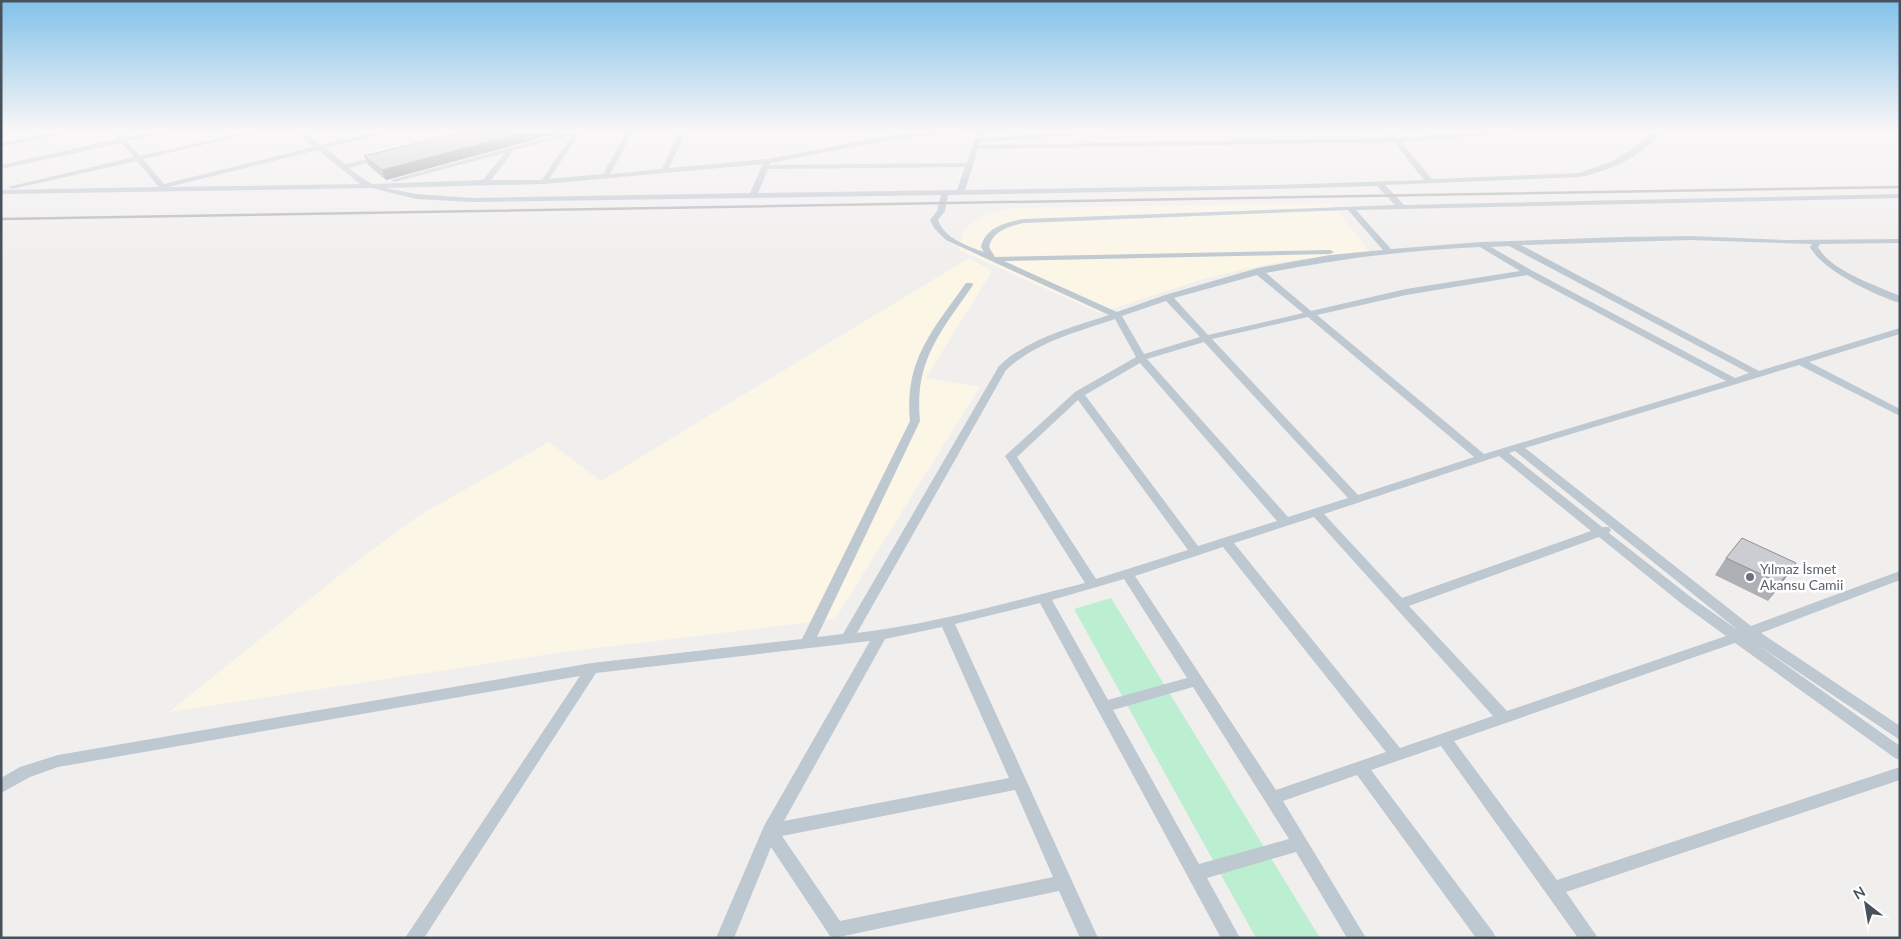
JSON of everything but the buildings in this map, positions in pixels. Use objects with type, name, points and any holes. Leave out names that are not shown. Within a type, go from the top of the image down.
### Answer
[{"type":"street","points":[[1,191],[69,175]]},
{"type":"street","points":[[150,175],[159,188]]},
{"type":"street","points":[[159,188],[212,175]]},
{"type":"street","points":[[353,175],[362,182],[372,186],[406,195],[456,200],[1274,187],[1566,177],[1579,175]]},
{"type":"street","points":[[372,186],[413,175]]},
{"type":"street","points":[[486,182],[491,175]]},
{"type":"street","points":[[544,182],[549,175]]},
{"type":"street","points":[[1,191],[544,182],[624,175]]},
{"type":"street","points":[[753,196],[762,175]]},
{"type":"street","points":[[960,193],[966,175]]},
{"type":"street","points":[[1424,175],[1430,182]]},
{"type":"street","points":[[1379,184],[1402,206]]},
{"type":"street","points":[[945,193],[940,211],[934,220],[937,229],[950,239],[1117,315],[1141,358],[1285,522]]},
{"type":"street","points":[[992,259],[985,247],[988,240],[998,230],[1023,221],[1402,206],[1900,196]]},
{"type":"street","points":[[1350,208],[1387,250]]},
{"type":"street","points":[[992,259],[1387,250],[1481,244],[1655,238],[1817,242],[1900,241]]},
{"type":"street","points":[[1817,242],[1814,247],[1816,253],[1827,264],[1900,300]]},
{"type":"street","points":[[1511,243],[1758,374]]},
{"type":"street","points":[[1481,244],[1528,272],[1734,381]]},
{"type":"street","points":[[847,639],[1002,368],[1014,357],[1037,344],[1168,297],[1258,271],[1321,259],[1387,250]]},
{"type":"street","points":[[1258,271],[1482,458]]},
{"type":"street","points":[[1093,585],[1011,456],[1080,394],[1141,358],[1206,338],[1406,292],[1528,272]]},
{"type":"street","points":[[807,643],[915,421],[913,389],[921,358],[969,285]]},
{"type":"street","points":[[1168,297],[1355,499]]},
{"type":"street","points":[[1,786],[30,770],[58,761],[592,668],[880,635],[947,622],[1093,585],[1501,452],[1900,331]]},
{"type":"street","points":[[1800,362],[1900,413]]},
{"type":"street","points":[[1080,394],[1196,552]]},
{"type":"street","points":[[1517,447],[1619,528],[1743,634],[1900,754]]},
{"type":"street","points":[[1501,452],[1687,601],[1743,634],[1900,734]]},
{"type":"street","points":[[1316,512],[1504,718]]},
{"type":"street","points":[[1400,604],[1600,531],[1619,528]]},
{"type":"street","points":[[1226,542],[1397,755]]},
{"type":"street","points":[[1127,574],[1274,798],[1357,938]]},
{"type":"street","points":[[1274,798],[1743,634],[1900,575]]},
{"type":"street","points":[[1044,598],[1231,938]]},
{"type":"street","points":[[947,622],[1089,938]]},
{"type":"street","points":[[725,938],[770,831],[880,635]]},
{"type":"street","points":[[414,938],[592,668]]},
{"type":"street","points":[[1104,706],[1197,681]]},
{"type":"street","points":[[1444,739],[1589,938]]},
{"type":"street","points":[[1360,768],[1487,938]]},
{"type":"street","points":[[1553,889],[1900,773]]},
{"type":"street","points":[[770,831],[1018,782]]},
{"type":"street","points":[[770,831],[836,930],[1064,882]]},
{"type":"street","points":[[1196,873],[1301,843]]},
{"type":"shaded area","points":[[1331,203],[1369,251],[1287,261],[1245,269],[1200,280],[1100,313],[959,250],[963,231],[971,223],[985,216],[1011,208]]},
{"type":"shaded area","points":[[969,258],[992,271],[926,378],[980,387],[835,619],[557,653],[169,712],[356,562],[420,515],[549,442],[601,481]]},
{"type":"green space","points":[[1111,598],[1320,938],[1256,938],[1074,609]]},
{"type":"railway","points":[[1,219],[1900,187]]},
{"type":"place","name":"Yılmaz İsmet Akansu Camii","points":[[1750,577]]}]
